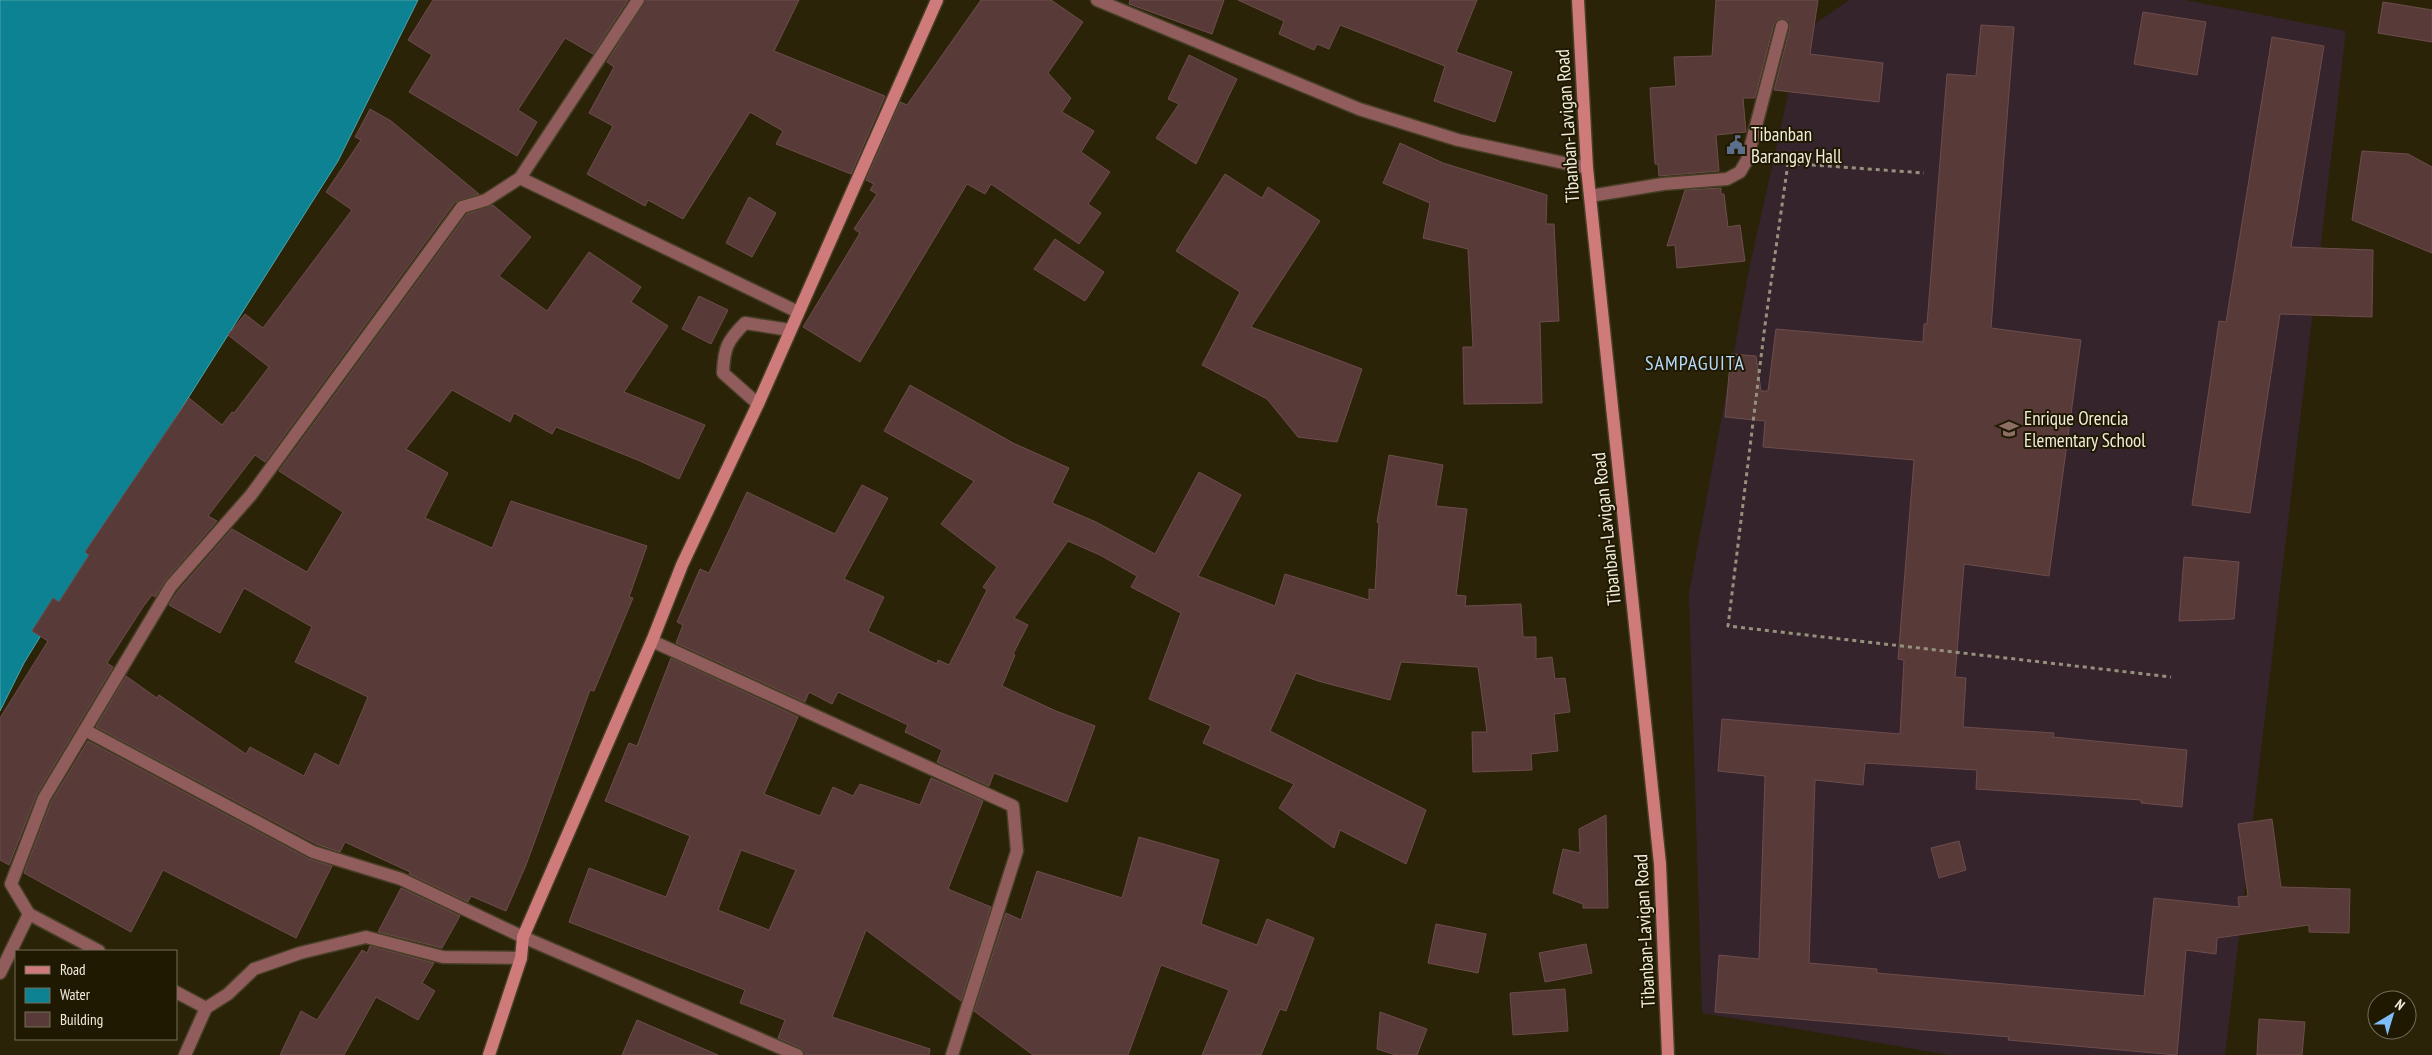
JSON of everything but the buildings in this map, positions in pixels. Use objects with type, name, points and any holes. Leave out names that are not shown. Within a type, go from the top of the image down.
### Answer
[{"type":"street","points":[[97,950],[29,914],[11,884],[44,798],[171,586],[256,488],[462,206],[486,200],[520,178],[638,0]]},
{"type":"street","points":[[489,1055],[521,958],[523,937],[652,641],[682,565],[758,404],[937,0]]},
{"type":"street","points":[[1097,0],[1359,109],[1458,140],[1587,168]]},
{"type":"street","name":"Tibanban-Lavigan Road","points":[[1578,0],[1587,168],[1660,864],[1668,1055]]},
{"type":"street","points":[[1590,196],[1663,184],[1726,179],[1740,172],[1747,160],[1782,26]]},
{"type":"street","points":[[520,178],[798,312]]},
{"type":"street","points":[[758,404],[723,374],[724,350],[733,334],[745,323],[790,330]]},
{"type":"street","points":[[652,641],[1013,806],[1017,851],[952,1055]]},
{"type":"street","points":[[85,730],[313,852],[401,879],[523,937],[797,1055]]},
{"type":"street","points":[[0,973],[29,914]]},
{"type":"street","points":[[185,1055],[206,1008],[228,994],[254,969],[300,953],[366,937],[442,957],[521,958]]},
{"type":"street","points":[[178,993],[206,1008]]},
{"type":"path","points":[[1747,160],[1924,173]]},
{"type":"path","points":[[1788,163],[1765,324],[1728,626],[2171,677]]},
{"type":"shaded area","name":"Enrique Orencia Elementary School","points":[[1849,0],[2185,0],[2346,31],[2225,1055],[1950,1055],[1702,1013],[1689,593],[1750,265],[1802,33]]},
{"type":"water","points":[[0,0],[418,0],[338,161],[135,482],[24,663],[0,711]]},
{"type":"place","name":"Tibanban Barangay Hall","points":[[1736,145]]},
{"type":"place","name":"Enrique Orencia Elementary School","points":[[2009,429]]},
{"type":"district","name":"SAMPAGUITA","points":[[1695,363]]}]
